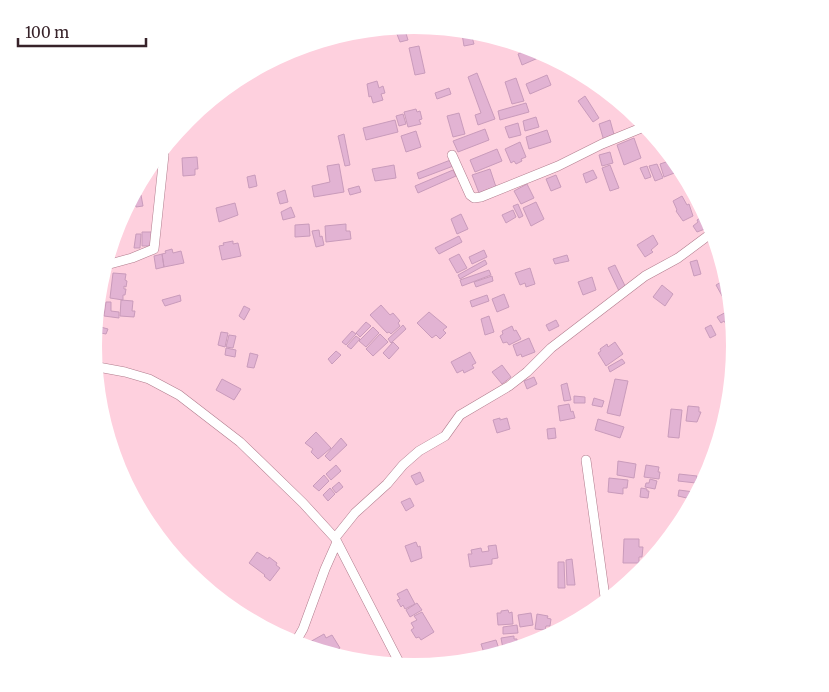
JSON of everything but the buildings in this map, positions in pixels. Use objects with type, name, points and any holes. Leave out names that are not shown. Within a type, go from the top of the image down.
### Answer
[{"type":"street","points":[[452,155],[470,196],[474,198],[481,197],[558,166],[602,144],[639,129]]},
{"type":"street","points":[[114,263],[154,249],[163,161]]},
{"type":"street","points":[[299,636],[303,629],[336,540],[359,509],[387,484],[403,465],[418,451],[445,436],[460,415],[508,386],[527,372],[551,348],[646,276],[678,258],[707,237]]},
{"type":"street","points":[[103,367],[149,379],[178,395],[240,442],[303,503],[336,540],[397,658]]},
{"type":"street","points":[[586,460],[604,594]]}]
